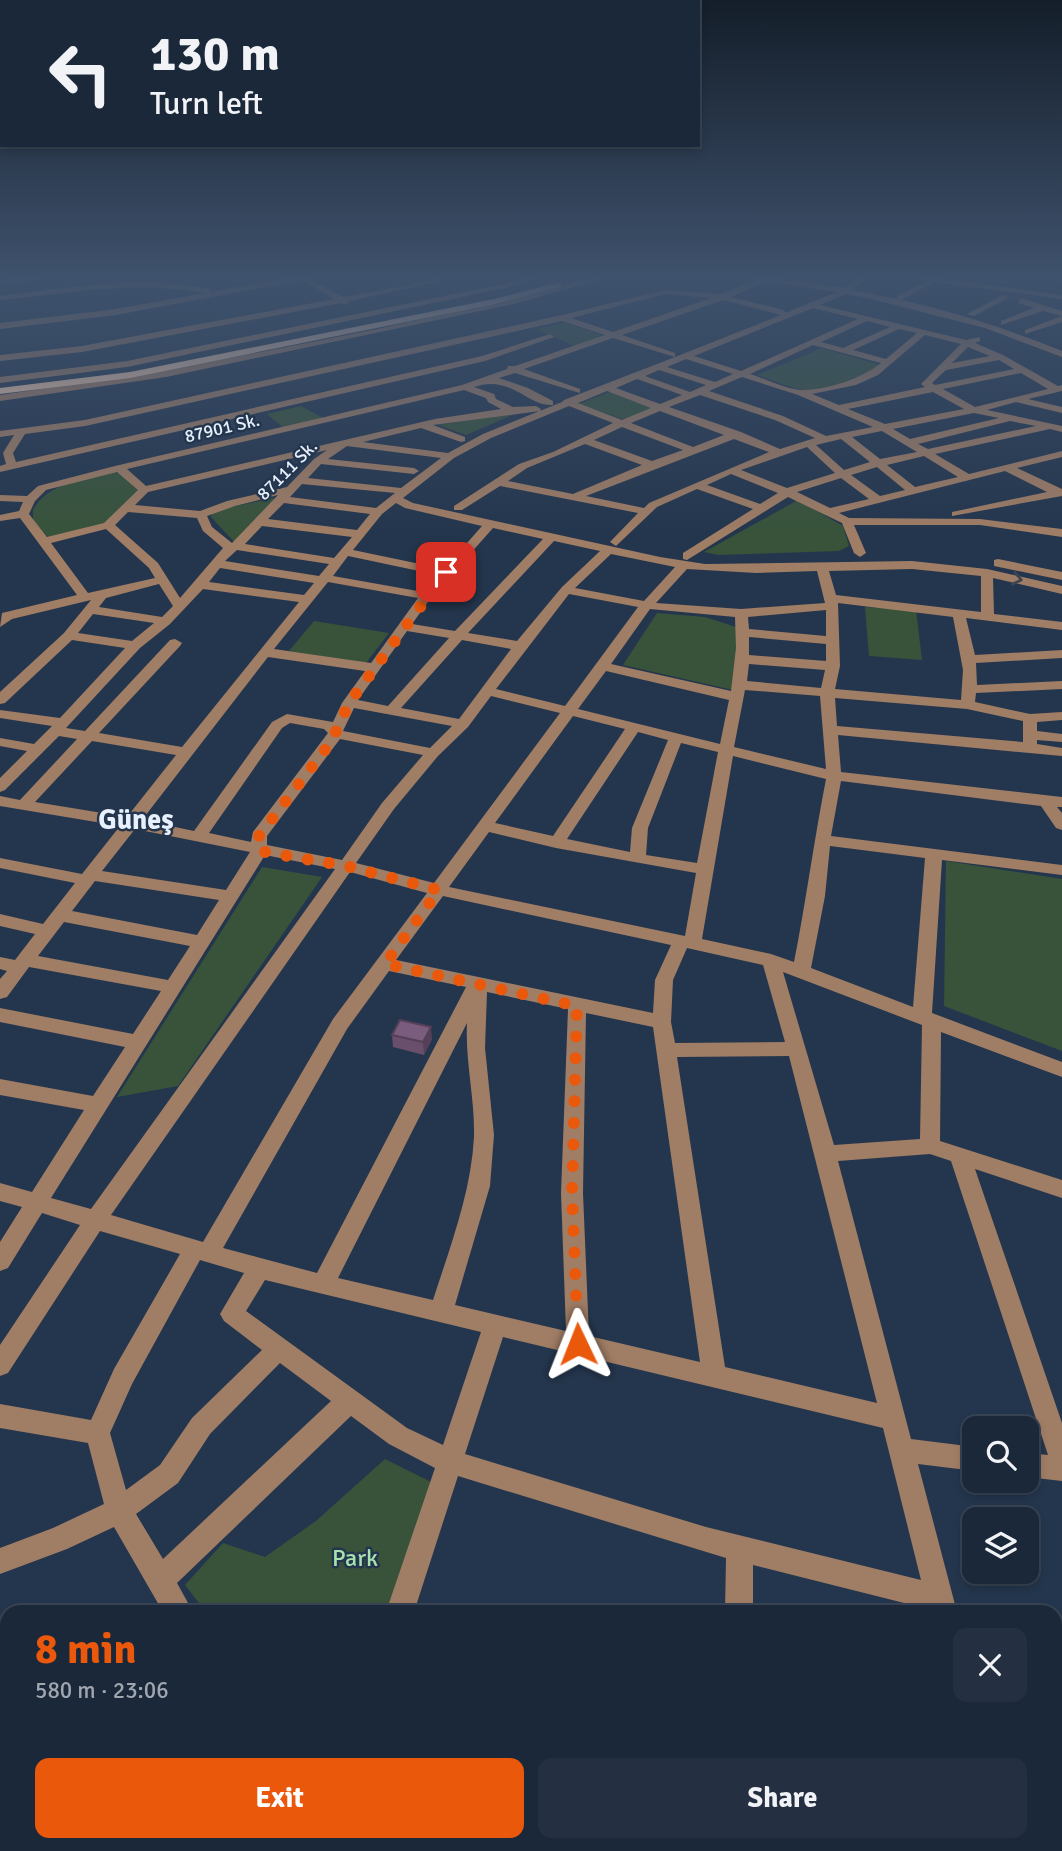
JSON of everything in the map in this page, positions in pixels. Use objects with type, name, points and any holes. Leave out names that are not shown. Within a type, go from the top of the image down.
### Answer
[{"type":"main road","points":[[0,383],[161,362]]},
{"type":"main road","points":[[0,391],[131,375],[193,362]]},
{"type":"street","points":[[0,383],[135,362]]},
{"type":"street","points":[[0,398],[139,380],[221,362]]},
{"type":"street","points":[[0,434],[85,423],[360,362]]},
{"type":"street","points":[[23,431],[8,453],[4,467],[251,411],[339,396],[453,362]]},
{"type":"street","points":[[498,362],[577,391]]},
{"type":"street","name":"87901 Sk.","points":[[30,499],[42,488],[119,468],[283,438],[363,411],[465,387],[537,362]]},
{"type":"street","points":[[0,992],[264,652],[359,534],[414,471],[461,439],[653,362]]},
{"type":"street","points":[[396,494],[410,490],[450,456],[486,436],[669,362]]},
{"type":"street","points":[[705,362],[802,393],[883,427],[966,477]]},
{"type":"street","points":[[458,508],[523,466],[557,454],[620,424],[767,362]]},
{"type":"street","points":[[802,393],[853,383],[875,373],[886,362]]},
{"type":"street","points":[[949,362],[926,384],[974,410],[1062,429]]},
{"type":"street","points":[[945,367],[970,362]]},
{"type":"street","points":[[1010,362],[1058,390]]},
{"type":"street","points":[[658,367],[716,385]]},
{"type":"street","points":[[271,369],[288,378]]},
{"type":"street","points":[[839,408],[1023,370]]},
{"type":"street","points":[[635,375],[779,418],[825,439]]},
{"type":"street","points":[[491,379],[525,390],[550,403]]},
{"type":"street","points":[[370,385],[385,396],[412,409]]},
{"type":"street","points":[[465,387],[491,396],[491,400],[511,410]]},
{"type":"street","points":[[605,387],[737,434],[779,452]]},
{"type":"street","points":[[0,1365],[96,1219],[388,806],[433,753],[463,724],[520,646],[566,590],[644,511],[696,485],[779,452],[825,439],[974,410],[1058,390]]},
{"type":"street","points":[[1015,400],[1062,410]]},
{"type":"street","points":[[567,402],[695,451]]},
{"type":"street","points":[[353,405],[363,411]]},
{"type":"street","points":[[379,419],[392,416],[380,407]]},
{"type":"street","name":"87111 Sk.","points":[[0,787],[97,689],[135,645],[200,585],[233,547],[328,452],[345,443],[418,422],[536,409]]},
{"type":"street","points":[[251,411],[305,453]]},
{"type":"street","points":[[907,443],[1008,419]]},
{"type":"street","points":[[397,420],[418,422],[461,439]]},
{"type":"street","points":[[175,1605],[119,1511],[98,1433],[123,1377],[340,1024],[568,711],[646,606],[685,560],[739,520],[787,492],[841,473],[923,452],[1047,427]]},
{"type":"street","points":[[575,497],[737,434]]},
{"type":"street","points":[[844,435],[912,490]]},
{"type":"street","points":[[584,440],[615,454],[652,465]]},
{"type":"street","points":[[43,541],[108,524],[144,490],[345,443],[450,456]]},
{"type":"street","points":[[809,444],[841,473],[878,500]]},
{"type":"street","points":[[828,512],[1062,454]]},
{"type":"street","points":[[318,461],[414,471]]},
{"type":"street","points":[[1005,467],[1061,497]]},
{"type":"street","points":[[119,468],[144,490]]},
{"type":"street","points":[[731,470],[847,520],[981,522],[1062,533]]},
{"type":"street","points":[[497,481],[644,511]]},
{"type":"street","points":[[127,508],[201,514],[297,484],[423,499],[612,546]]},
{"type":"street","points":[[696,485],[761,508]]},
{"type":"street","points":[[396,494],[409,506],[551,537],[685,560],[756,569],[912,565],[987,573],[1062,590]]},
{"type":"street","points":[[929,520],[1032,499],[1061,497]]},
{"type":"street","points":[[0,499],[30,499],[23,514]]},
{"type":"street","points":[[283,499],[378,512]]},
{"type":"street","points":[[0,518],[23,514]]},
{"type":"street","points":[[23,514],[89,604]]},
{"type":"street","points":[[201,514],[207,529],[233,547],[341,557],[446,572]]},
{"type":"street","points":[[847,520],[860,553]]},
{"type":"street","points":[[260,522],[359,534]]},
{"type":"street","points":[[0,1261],[259,851],[259,836],[336,734],[349,703],[426,596],[491,523]]},
{"type":"street","points":[[108,524],[138,550],[164,579],[178,604]]},
{"type":"street","points":[[391,711],[411,686],[551,537]]},
{"type":"street","points":[[685,560],[860,553],[980,561],[1062,576]]},
{"type":"street","points":[[218,564],[426,596]]},
{"type":"street","points":[[801,971],[816,896],[822,840],[834,776],[827,692],[832,666],[831,602],[822,566]]},
{"type":"street","points":[[987,573],[988,616]]},
{"type":"street","points":[[0,700],[69,636],[89,604],[102,595],[164,579]]},
{"type":"street","points":[[200,585],[307,599]]},
{"type":"street","points":[[566,590],[646,606],[741,613],[831,602],[958,612],[1062,626]]},
{"type":"street","points":[[3,614],[89,604],[164,621]]},
{"type":"street","points":[[958,612],[970,659],[971,689],[967,705]]},
{"type":"street","points":[[714,1376],[662,1022],[664,980],[687,942],[739,691],[744,632],[741,613]]},
{"type":"street","points":[[404,627],[458,638],[520,646]]},
{"type":"street","points":[[744,632],[831,641]]},
{"type":"street","points":[[69,636],[135,645]]},
{"type":"street","points":[[24,805],[175,643]]},
{"type":"street","points":[[264,652],[375,668]]},
{"type":"street","points":[[970,659],[1062,654]]},
{"type":"street","points":[[742,659],[832,666]]},
{"type":"street","points":[[602,666],[739,691],[827,692],[967,705],[1030,718],[1062,716]]},
{"type":"street","points":[[971,689],[1062,685]]},
{"type":"street","points":[[487,691],[676,737],[726,752],[834,776],[1054,802],[1062,825]]},
{"type":"street","points":[[349,703],[463,724]]},
{"type":"street","points":[[0,714],[89,736],[186,752]]},
{"type":"street","points":[[198,837],[277,725],[287,718],[329,725],[336,734],[433,753]]},
{"type":"street","points":[[1030,718],[1030,741]]},
{"type":"street","points":[[556,843],[634,727]]},
{"type":"street","points":[[829,730],[1030,741],[1062,738]]},
{"type":"street","points":[[638,859],[640,828],[676,737]]},
{"type":"street","points":[[1030,741],[1062,752]]},
{"type":"street","points":[[0,743],[39,749]]},
{"type":"street","points":[[0,801],[131,823],[259,851],[346,866],[439,890],[771,960],[1062,1070]]},
{"type":"street","points":[[485,826],[556,843],[704,869]]},
{"type":"street","points":[[822,840],[1062,870]]},
{"type":"street","points":[[930,1146],[927,1019],[934,854]]},
{"type":"street","points":[[0,863],[89,878],[230,896]]},
{"type":"street","points":[[60,915],[202,942]]},
{"type":"street","points":[[0,920],[48,931]]},
{"type":"street","points":[[771,960],[794,1049],[826,1154],[941,1605]]},
{"type":"street","points":[[0,963],[173,987]]},
{"type":"street","points":[[385,964],[662,1022]]},
{"type":"street","points":[[323,1284],[478,983]]},
{"type":"street","points":[[441,1313],[479,1186],[484,1135],[475,1048],[478,983]]},
{"type":"street","points":[[577,1006],[572,1193],[578,1344]]},
{"type":"street","points":[[0,1014],[137,1042]]},
{"type":"street","points":[[667,1050],[794,1049]]},
{"type":"street","points":[[0,1087],[97,1105]]},
{"type":"street","points":[[826,1154],[930,1146],[1062,1189]]},
{"type":"street","points":[[959,1154],[1062,1460]]},
{"type":"street","points":[[0,1192],[323,1284],[892,1418]]},
{"type":"street","points":[[260,1268],[232,1314],[398,1436],[448,1461],[941,1605]]},
{"type":"street","points":[[402,1605],[495,1325]]},
{"type":"street","points":[[0,1561],[58,1540],[119,1511],[169,1474],[201,1426],[278,1349]]},
{"type":"street","points":[[160,1580],[349,1401]]},
{"type":"street","points":[[0,1416],[98,1433]]},
{"type":"street","points":[[900,1450],[962,1457]]},
{"type":"street","points":[[1039,1466],[1062,1469]]},
{"type":"street","points":[[739,1605],[740,1548]]},
{"type":"green space","points":[[787,362],[871,362],[880,365],[853,380],[810,390],[795,388],[757,375]]},
{"type":"green space","points":[[612,391],[656,407],[625,420],[579,404]]},
{"type":"green space","points":[[301,406],[325,419],[285,429],[267,414]]},
{"type":"green space","points":[[519,412],[466,435],[438,425]]},
{"type":"green space","points":[[115,472],[139,485],[139,493],[110,521],[94,528],[49,538],[33,521],[33,510],[39,501],[58,488]]},
{"type":"green space","points":[[279,497],[236,544],[211,517],[217,510]]},
{"type":"green space","points":[[798,500],[843,526],[849,546],[839,551],[718,555],[704,552]]},
{"type":"green space","points":[[865,607],[916,610],[922,660],[869,656]]},
{"type":"green space","points":[[657,613],[705,617],[742,629],[733,690],[623,665]]},
{"type":"green space","points":[[314,621],[389,633],[366,663],[289,651]]},
{"type":"green space","points":[[946,861],[1062,879],[1062,1051],[944,1006]]},
{"type":"green space","points":[[262,867],[322,877],[178,1086],[117,1097]]},
{"type":"green space","name":"Park","points":[[385,1459],[437,1485],[390,1605],[201,1605],[185,1585],[223,1543],[265,1557],[316,1521]]},
{"type":"building","points":[[400,1020],[431,1027],[423,1042],[392,1035]]},
{"type":"district","name":"Güneş","points":[[136,820]]},
{"type":"route","points":[[446,572],[349,703],[331,742],[259,836],[259,851],[346,866],[439,890],[385,964],[577,1006],[572,1193],[578,1344]]}]
